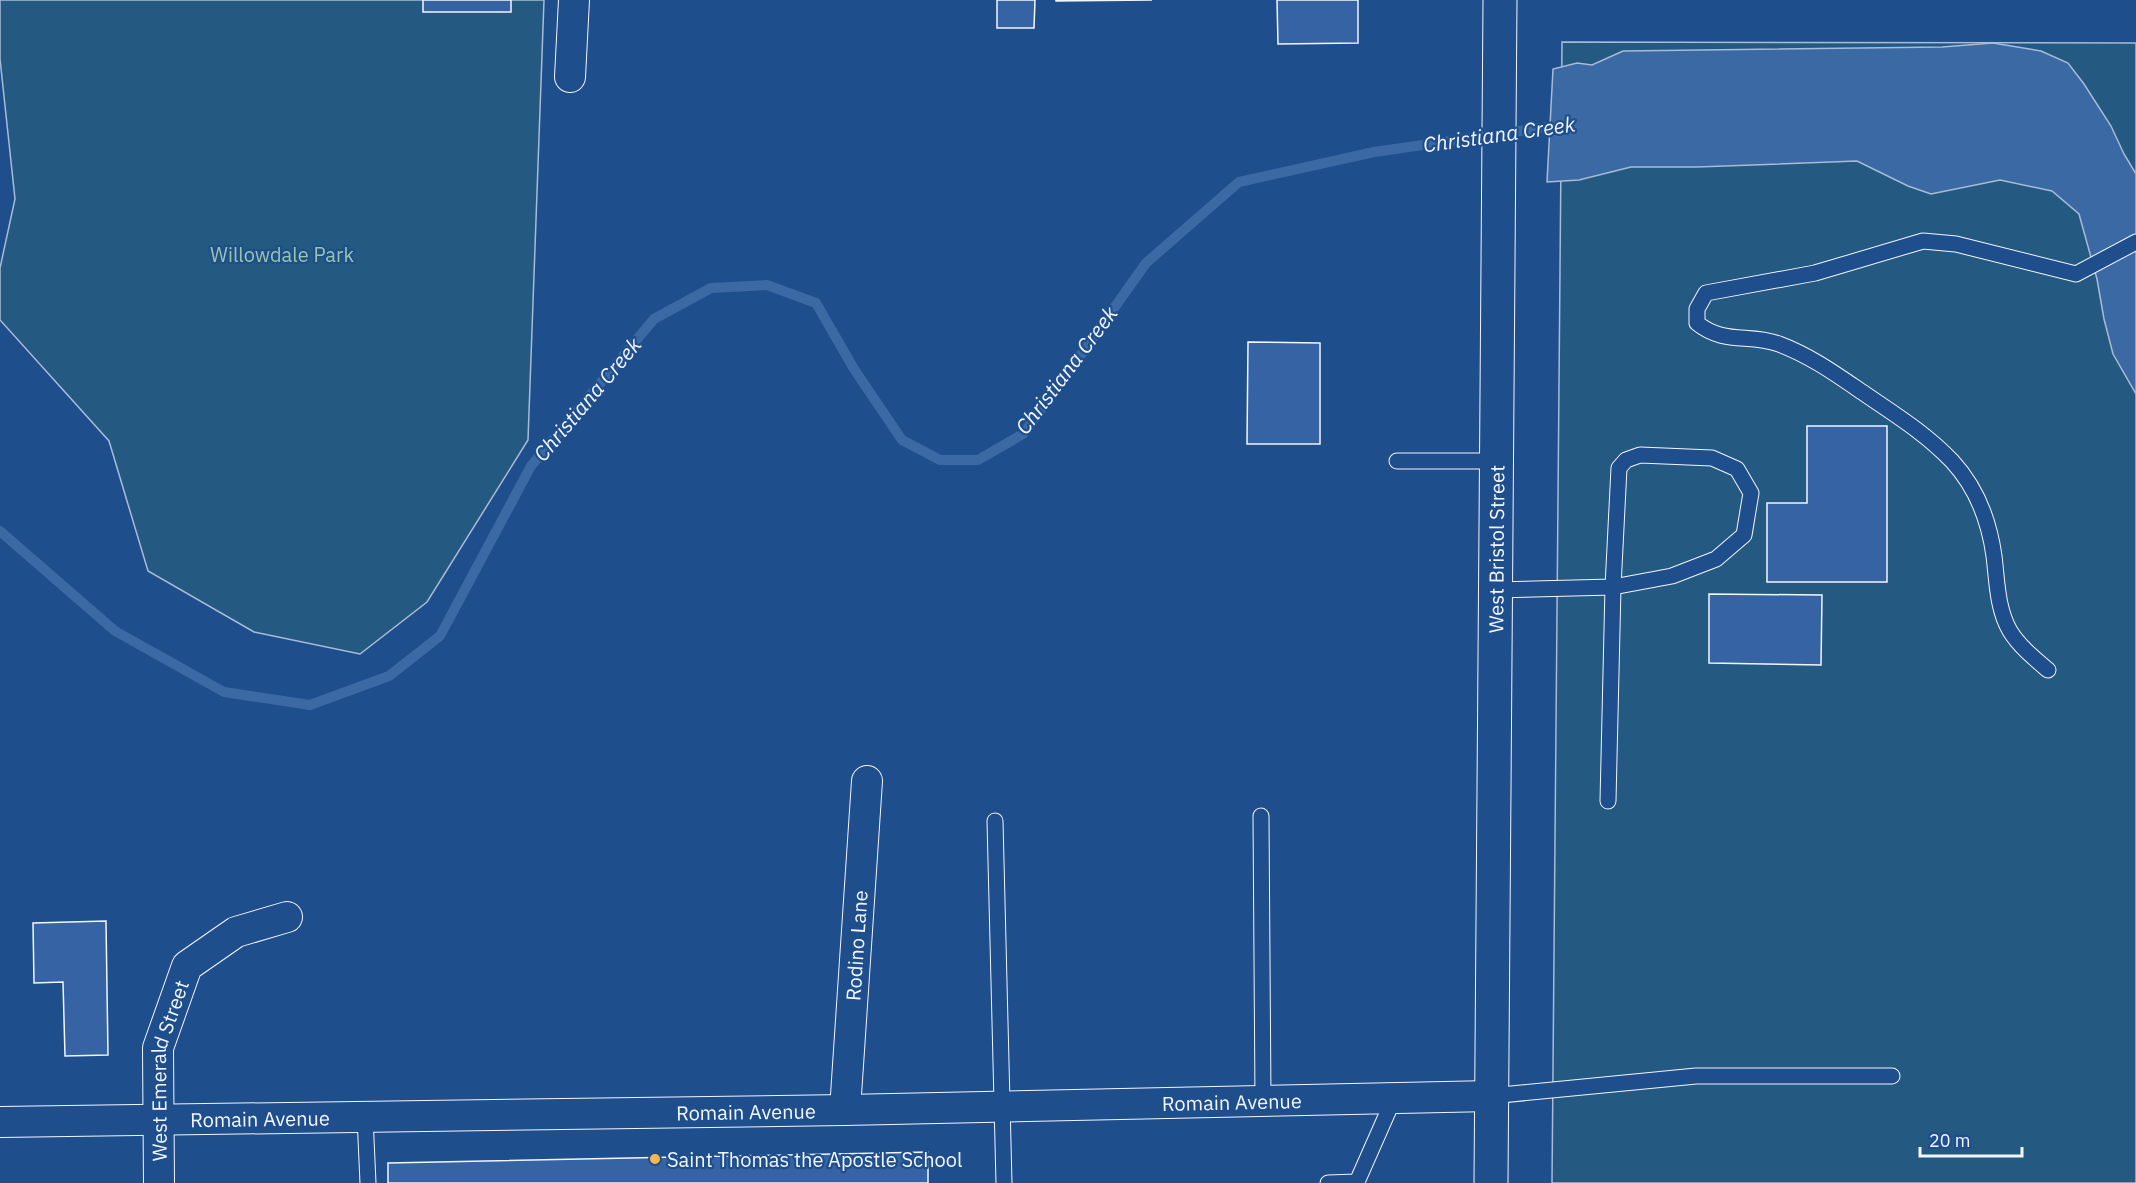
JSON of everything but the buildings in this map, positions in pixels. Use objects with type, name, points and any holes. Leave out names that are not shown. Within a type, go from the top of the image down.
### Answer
[{"type":"main road","name":"West Bristol Street","points":[[1491,1183],[1500,5]]},
{"type":"street","points":[[570,77],[573,0]]},
{"type":"street","name":"Rodino Lane","points":[[845,1110],[867,781]]},
{"type":"street","name":"West Emerald Street","points":[[159,1183],[158,1047],[187,966],[236,932],[287,917]]},
{"type":"street","name":"Romain Avenue","points":[[0,1122],[845,1110],[1491,1096]]},
{"type":"lane","points":[[2048,670],[2010,631],[1997,595],[1988,521],[1975,492],[1954,463],[1923,433],[1835,373],[1801,353],[1775,343],[1720,336],[1708,332],[1697,323],[1697,309],[1706,293],[1815,273],[1923,242],[1956,244],[2076,274],[2136,242]]},
{"type":"lane","points":[[1495,590],[1613,587],[1672,576],[1716,559],[1744,535],[1751,493],[1737,469],[1712,458],[1640,454],[1626,460],[1619,468],[1613,587],[1608,801]]},
{"type":"lane","points":[[1397,461],[1497,461]]},
{"type":"lane","points":[[1261,816],[1263,1101]]},
{"type":"lane","points":[[995,821],[1004,1183]]},
{"type":"lane","points":[[1491,1096],[1696,1077],[1892,1076]]},
{"type":"lane","points":[[1328,1183],[1357,1182],[1394,1098]]},
{"type":"lane","points":[[365,1117],[368,1183]]},
{"type":"green space","name":"Willowdale Park","points":[[0,0],[544,0],[528,440],[427,602],[360,654],[254,632],[148,571],[109,441],[0,320],[0,268],[15,199],[0,59]]},
{"type":"green space","points":[[1562,42],[2136,43],[2136,1183],[1552,1183]]},
{"type":"shaded area","points":[[1993,43],[2041,51],[2068,63],[2111,126],[2136,174],[2136,394],[2113,354],[2097,279],[2079,214],[2052,191],[2000,180],[1931,194],[1908,186],[1857,161],[1631,167],[1579,180],[1547,182],[1553,69],[1577,63],[1592,65],[1623,51],[1942,47]]},
{"type":"waterway","name":"Christiana Creek","points":[[0,531],[115,631],[224,692],[310,705],[389,676],[440,636],[531,466],[654,319],[711,288],[767,285],[816,303],[854,369],[902,440],[940,460],[978,460],[1023,434],[1146,263],[1239,182],[1374,152],[1562,125]]},
{"type":"place","name":"Saint Thomas the Apostle School","points":[[655,1159]]}]
